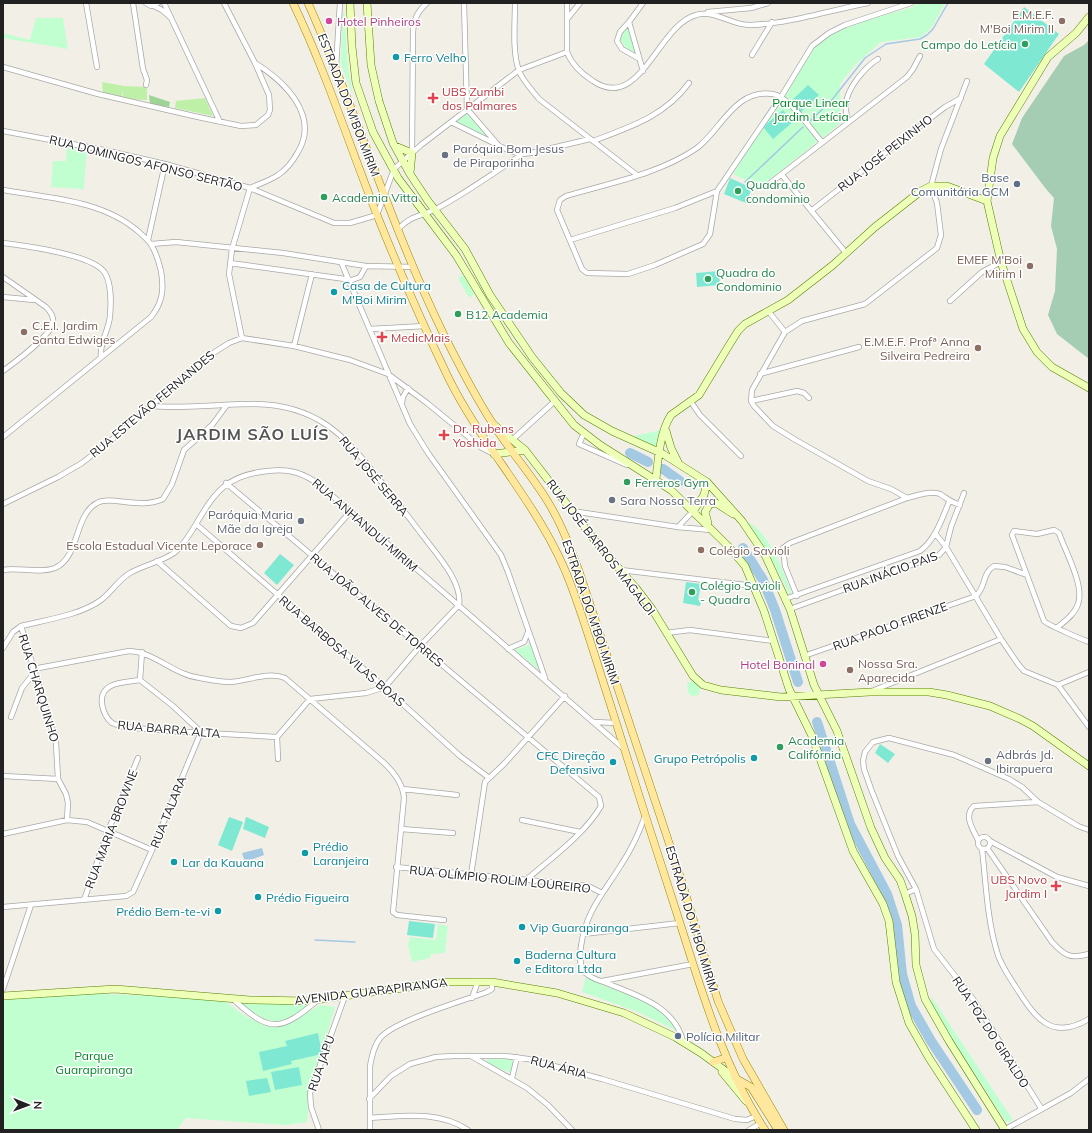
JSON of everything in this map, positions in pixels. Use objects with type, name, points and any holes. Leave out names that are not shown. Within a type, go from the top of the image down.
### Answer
[{"type":"main road","name":"ESTRADA DO M'BOI MIRIM","points":[[293,3],[323,70],[377,215],[425,326],[453,386],[494,454],[526,499],[556,549],[572,589],[725,1058],[749,1104]]},
{"type":"main road","name":"ESTRADA DO M'BOI MIRIM","points":[[308,3],[336,70],[398,229],[450,345],[491,422],[510,451],[548,502],[569,544],[582,578],[633,737],[681,879],[718,1000],[743,1059],[784,1130]]},
{"type":"main road","points":[[350,3],[352,47],[356,83],[373,132],[394,169],[424,213],[456,255],[509,343],[555,401],[584,434],[637,466],[671,490],[694,510],[738,557],[754,586],[793,697],[812,736],[853,851],[883,904],[889,921],[896,982],[909,1023],[929,1058],[976,1130]]},
{"type":"main road","points":[[367,3],[371,65],[379,101],[394,144],[410,174],[465,249],[508,324],[561,393],[584,414],[594,422],[660,452],[678,462],[707,482],[742,521],[765,555],[790,609],[804,656],[818,694],[837,731],[871,828],[885,858],[900,880],[912,916],[915,934],[916,965],[925,999],[1004,1130]]},
{"type":"main road","points":[[1089,17],[1076,33],[1048,57],[1000,136],[993,158],[987,201],[1001,262],[1023,329],[1037,352],[1052,366],[1089,388]]},
{"type":"main road","points":[[394,144],[412,153],[410,174]]},
{"type":"main road","points":[[656,479],[660,452],[666,427],[671,415],[691,402],[706,386],[738,331],[753,318],[769,312],[788,300],[846,253],[875,227],[921,191],[931,186],[947,186],[987,201]]},
{"type":"main road","name":"RUA JOSÉ BARROS MAGALDI","points":[[491,422],[525,450],[570,511],[652,609],[693,676],[703,685],[736,693],[781,697],[891,691],[929,692],[947,695],[1005,711],[1033,726],[1089,766]]},
{"type":"main road","points":[[666,427],[668,441],[678,462]]},
{"type":"main road","points":[[494,454],[525,450]]},
{"type":"main road","points":[[694,510],[704,495],[707,482]]},
{"type":"main road","points":[[712,530],[705,517],[705,512],[707,507],[715,503],[742,521]]},
{"type":"main road","points":[[616,723],[624,724],[633,737]]},
{"type":"main road","name":"AVENIDA GUARAPIRANGA","points":[[3,996],[115,989],[234,999],[276,1001],[318,1000],[447,982],[492,982],[557,993],[586,1000],[624,1013],[683,1041],[735,1078]]},
{"type":"main road","points":[[713,1062],[725,1058]]},
{"type":"main road","name":"AVENIDA GUARAPIRANGA","points":[[720,1068],[749,1104],[765,1130]]},
{"type":"main road","points":[[735,1078],[751,1087],[778,1130]]},
{"type":"street","points":[[86,3],[97,67]]},
{"type":"street","points":[[133,3],[143,69],[147,80],[146,85]]},
{"type":"street","points":[[141,3],[156,5],[171,18]]},
{"type":"street","points":[[164,3],[220,122]]},
{"type":"street","points":[[3,67],[98,94],[220,122],[247,127],[256,125],[268,115],[271,103],[269,95],[255,63],[224,3]]},
{"type":"street","points":[[336,70],[340,3]]},
{"type":"street","points":[[412,153],[413,26],[418,12],[427,3]]},
{"type":"street","points":[[464,3],[466,109],[499,146]]},
{"type":"street","points":[[515,3],[515,39],[519,70],[529,88],[539,99],[637,176]]},
{"type":"street","points":[[566,3],[567,52],[569,58],[585,76],[601,87],[608,89],[622,86],[643,71],[654,54],[680,24],[695,15],[708,12],[751,8],[768,3]]},
{"type":"street","points":[[567,19],[580,3]]},
{"type":"street","points":[[638,58],[622,49],[617,41],[620,32],[643,3]]},
{"type":"street","points":[[835,9],[841,3]]},
{"type":"street","points":[[708,12],[742,24],[772,22],[868,3]]},
{"type":"street","points":[[822,142],[781,97],[764,95],[742,101],[729,112],[698,147],[672,162],[637,176],[566,196],[560,200],[557,210],[582,269],[587,273],[628,274],[655,265],[703,244],[710,234],[717,191],[781,97],[804,59],[819,39],[845,25],[911,3]]},
{"type":"street","points":[[629,22],[638,58],[643,71]]},
{"type":"street","points":[[752,54],[772,22]]},
{"type":"street","points":[[377,215],[394,169],[412,153],[466,109],[519,70],[567,52]]},
{"type":"street","points":[[769,184],[907,77],[920,56]]},
{"type":"street","points":[[848,122],[846,104],[848,95],[860,76],[878,59]]},
{"type":"street","points":[[255,63],[279,80],[297,102],[303,119],[303,138],[300,148],[288,167],[268,181],[250,188],[232,249],[230,263],[230,282],[242,338],[294,346],[350,360],[388,374],[408,388],[482,448],[494,454]]},
{"type":"street","points":[[907,498],[891,489],[868,481],[773,426],[763,417],[751,401],[752,390],[785,332],[802,321],[865,304],[937,248],[941,235],[937,203],[931,186],[941,149],[967,81]]},
{"type":"street","points":[[451,122],[510,152],[522,154],[531,153],[592,140],[629,128],[661,112],[671,104],[689,83]]},
{"type":"street","name":"RUA JOSÉ PEIXINHO","points":[[811,211],[945,107],[961,98]]},
{"type":"street","name":"RUA DOMINGOS AFONSO SERTÃO","points":[[3,131],[57,140],[164,164],[250,188],[334,223],[350,223],[377,215]]},
{"type":"street","points":[[398,229],[408,220],[435,210],[522,154]]},
{"type":"street","points":[[150,242],[164,164]]},
{"type":"street","points":[[782,175],[846,253]]},
{"type":"street","points":[[3,190],[102,210],[123,220],[150,242],[159,263],[162,280],[162,300],[158,309],[139,328],[101,357],[60,393],[3,437]]},
{"type":"street","points":[[570,240],[675,208],[717,191]]},
{"type":"street","points":[[150,242],[176,242],[232,249],[283,253],[366,266],[414,267]]},
{"type":"street","points":[[3,243],[76,257],[101,269],[107,279],[111,304],[110,318],[102,345],[101,357]]},
{"type":"street","points":[[341,262],[410,424],[428,453],[501,555],[546,680]]},
{"type":"street","points":[[950,301],[982,272],[1001,262]]},
{"type":"street","points":[[230,263],[347,279],[358,279],[366,266]]},
{"type":"street","points":[[294,346],[312,274]]},
{"type":"street","points":[[3,277],[46,307],[53,320],[50,329],[30,350],[3,371]]},
{"type":"street","points":[[3,297],[36,300]]},
{"type":"street","points":[[769,312],[785,332]]},
{"type":"street","points":[[370,329],[425,326]]},
{"type":"street","name":"RUA ESTEVÃO FERNANDES","points":[[3,504],[58,477],[82,463],[120,433],[207,356],[229,343],[242,338]]},
{"type":"street","points":[[760,374],[859,347]]},
{"type":"street","points":[[402,405],[403,397],[408,388]]},
{"type":"street","points":[[751,401],[797,391],[804,393],[810,398]]},
{"type":"street","points":[[512,440],[555,401]]},
{"type":"street","points":[[691,402],[700,415],[741,456]]},
{"type":"street","name":"RUA JOSÉ SERRA","points":[[149,406],[171,408],[256,404],[293,409],[320,421],[340,434],[364,460],[448,571],[459,594],[459,605]]},
{"type":"street","points":[[3,570],[46,569],[58,566],[65,559],[84,518],[96,503],[104,501],[144,504],[163,499],[172,484],[184,450],[212,425],[227,405]]},
{"type":"street","points":[[584,434],[579,444],[624,464],[637,466]]},
{"type":"street","name":"RUA ANHANDUÍ-MIRIM","points":[[20,626],[90,606],[101,600],[126,576],[176,551],[196,524],[207,505],[226,484],[240,476],[255,472],[275,470],[294,471],[310,478],[624,748]]},
{"type":"street","name":"RUA JOÃO ALVES DE TORRES","points":[[226,484],[420,646],[527,739],[599,798],[601,806],[580,832]]},
{"type":"street","points":[[797,596],[785,566],[783,548],[792,541],[907,498],[935,493],[949,502],[960,505]]},
{"type":"street","name":"RUA INÁCIO PAIS","points":[[790,609],[939,555],[946,547],[964,493]]},
{"type":"street","name":"RUA INÁCIO PAIS","points":[[786,599],[914,554],[926,547],[935,533],[949,502]]},
{"type":"street","points":[[678,527],[694,510]]},
{"type":"street","points":[[570,511],[678,527],[712,530]]},
{"type":"street","points":[[157,561],[231,626],[236,628],[247,627],[253,623],[350,512]]},
{"type":"street","name":"RUA BARBOSA VILAS BOAS","points":[[196,524],[385,687],[460,756],[488,777]]},
{"type":"street","points":[[1058,627],[1071,615],[1078,605],[1080,597],[1079,586],[1057,531],[1037,534],[1012,532],[1044,621],[1051,626],[1058,627],[1089,642]]},
{"type":"street","points":[[935,533],[946,547],[1001,639],[1024,671],[1058,685],[1089,727]]},
{"type":"street","points":[[976,596],[982,588],[986,572],[994,566],[1005,567],[1027,575]]},
{"type":"street","points":[[620,570],[754,586]]},
{"type":"street","name":"RUA PAOLO FIRENZE","points":[[804,656],[976,596]]},
{"type":"street","points":[[278,759],[277,738],[310,699],[366,693],[385,687],[420,646],[459,605]]},
{"type":"street","points":[[3,648],[13,632],[20,626]]},
{"type":"street","name":"RUA CHARQUINHO","points":[[20,626],[56,743],[58,779],[66,794],[67,820]]},
{"type":"street","points":[[666,633],[690,630],[774,641]]},
{"type":"street","points":[[508,649],[524,642],[528,631]]},
{"type":"street","points":[[870,692],[1001,639]]},
{"type":"street","points":[[11,717],[22,688],[33,671],[100,655],[129,651],[142,652],[197,678],[230,682],[263,676],[280,676],[293,684],[383,762],[403,789],[401,829],[392,909],[397,915],[444,920]]},
{"type":"street","points":[[142,652],[140,680],[173,706],[201,732]]},
{"type":"street","points":[[1058,685],[1089,672]]},
{"type":"street","name":"RUA BARRA ALTA","points":[[140,680],[114,684],[105,690],[102,697],[102,708],[112,724],[123,727],[277,738]]},
{"type":"street","points":[[891,691],[899,680]]},
{"type":"street","points":[[471,875],[485,782],[488,777],[505,763],[565,696]]},
{"type":"street","points":[[594,722],[616,723]]},
{"type":"street","name":"RUA TALARA","points":[[84,900],[126,896],[133,892],[201,732]]},
{"type":"street","name":"RUA FOZ DO GIRALDO","points":[[1041,1108],[973,999],[934,949],[916,889],[895,850],[864,769],[863,761],[865,752],[873,742],[889,738],[954,755],[1009,779],[1022,787],[1038,802],[1078,826],[1089,830]]},
{"type":"street","name":"RUA MARIA BROWNE","points":[[84,900],[108,832],[138,758]]},
{"type":"street","points":[[3,776],[58,779]]},
{"type":"street","points":[[403,789],[457,795]]},
{"type":"street","points":[[1038,802],[974,806],[969,814],[970,824],[978,840],[978,844],[993,857],[1052,942],[1062,953],[1070,956],[1089,954]]},
{"type":"street","points":[[645,814],[639,834],[622,865],[591,910],[583,934],[580,964],[588,975],[644,998],[656,1005],[675,1022],[679,1028],[683,1041]]},
{"type":"street","points":[[3,834],[67,820],[87,822],[152,850]]},
{"type":"street","points":[[522,820],[580,832]]},
{"type":"street","points":[[970,824],[982,837],[986,837],[990,841],[1057,877],[1089,886]]},
{"type":"street","points":[[401,829],[453,833]]},
{"type":"street","points":[[526,880],[580,832]]},
{"type":"street","points":[[978,840],[982,837]]},
{"type":"street","points":[[990,841],[985,849],[984,866],[997,954],[1002,964],[1028,1007],[1047,1026],[1056,1028],[1080,1024],[1089,1019]]},
{"type":"street","name":"RUA OLÍMPIO ROLIM LOUREIRO","points":[[396,867],[588,886],[602,893]]},
{"type":"street","points":[[905,894],[916,889]]},
{"type":"street","points":[[3,907],[84,900]]},
{"type":"street","points":[[3,990],[32,905]]},
{"type":"street","points":[[583,934],[680,923]]},
{"type":"street","points":[[601,981],[694,964]]},
{"type":"street","points":[[472,998],[478,981]]},
{"type":"street","points":[[370,1130],[370,1066],[372,1056],[381,1038],[389,1030],[492,989],[492,982]]},
{"type":"street","name":"RUA JAPU","points":[[319,1130],[311,1107],[310,1093],[345,996]]},
{"type":"street","points":[[234,999],[253,1017],[272,1024],[286,1022],[294,1018],[318,1000]]},
{"type":"street","points":[[469,1055],[512,1078],[537,1095],[572,1130]]},
{"type":"street","name":"RUA ÁRIA","points":[[370,1099],[391,1076],[410,1064],[436,1058],[469,1055],[517,1057],[649,1092],[735,1119],[747,1120],[756,1116]]},
{"type":"street","points":[[512,1078],[517,1057]]},
{"type":"street","points":[[1004,1130],[1041,1108],[1071,1093],[1089,1079]]},
{"type":"street","points":[[370,1118],[428,1115],[452,1121],[468,1130]]},
{"type":"street","points":[[749,1130],[761,1123]]},
{"type":"green space","name":"Parque Linear Jardim Letícia","points":[[918,3],[945,3],[932,27],[921,37],[881,42],[855,65],[840,84],[841,123],[760,187],[733,174],[760,131],[779,106],[814,48],[833,33],[870,19],[910,8]]},
{"type":"green space","points":[[344,13],[348,68],[353,96],[341,64],[342,14]]},
{"type":"green space","points":[[36,18],[63,18],[68,49],[3,38],[3,33],[30,40]]},
{"type":"green space","points":[[628,26],[636,54],[629,51],[619,39]]},
{"type":"green space","points":[[1089,40],[1089,359],[1057,334],[1048,315],[1055,291],[1057,249],[1051,226],[1054,198],[1012,144],[1022,118],[1064,56],[1084,45]]},
{"type":"green space","points":[[102,82],[124,86],[147,87],[147,100],[123,99],[123,89],[122,97],[103,94]]},
{"type":"green space","points":[[149,95],[170,102],[169,107],[150,104]]},
{"type":"green space","points":[[205,98],[213,116],[175,108],[176,101]]},
{"type":"green space","points":[[466,111],[494,142],[454,121]]},
{"type":"green space","points":[[67,146],[87,147],[84,189],[51,187],[53,161],[66,161]]},
{"type":"green space","points":[[463,275],[474,294],[469,298],[458,278]]},
{"type":"green space","points":[[661,430],[656,447],[630,437]]},
{"type":"green space","points":[[748,522],[756,527],[769,544],[781,565],[792,595],[790,596],[773,561]]},
{"type":"green space","points":[[529,638],[540,671],[515,650],[529,645]]},
{"type":"green space","points":[[694,681],[700,687],[699,695],[691,696],[687,684],[688,682]]},
{"type":"green space","points":[[438,924],[448,926],[445,953],[431,954],[430,958],[412,962],[408,946],[410,937],[436,940]]},
{"type":"green space","points":[[586,975],[604,985],[660,1009],[675,1025],[675,1030],[638,1012],[582,992]]},
{"type":"green space","name":"Parque Guarapiranga","points":[[70,993],[220,998],[247,1017],[269,1027],[288,1024],[320,1005],[335,1007],[310,1095],[307,1122],[285,1125],[186,1118],[177,1130],[3,1130],[3,997]]},
{"type":"green space","points":[[931,996],[1013,1120],[1009,1122],[1005,1121],[941,1022],[932,1005]]},
{"type":"green space","points":[[311,1002],[285,1021],[271,1021],[257,1015],[241,1003]]},
{"type":"green space","points":[[488,1058],[514,1059],[511,1073],[485,1063]]},
{"type":"shaded area","name":"Campo do Letícia","points":[[1024,7],[1059,34],[1019,92],[984,64]]},
{"type":"shaded area","points":[[808,85],[819,95],[800,113],[791,101]]},
{"type":"shaded area","points":[[783,110],[793,122],[773,139],[763,127]]},
{"type":"shaded area","name":"Quadra do condominio","points":[[730,178],[752,188],[746,203],[724,194]]},
{"type":"shaded area","name":"Quadra do Condominio","points":[[719,271],[720,285],[697,287],[696,273]]},
{"type":"shaded area","points":[[280,554],[294,565],[277,585],[264,573]]},
{"type":"shaded area","name":"Colégio Savioli - Quadra","points":[[686,582],[701,584],[698,600],[701,601],[700,606],[683,603]]},
{"type":"shaded area","points":[[880,744],[895,754],[888,763],[875,753]]},
{"type":"shaded area","points":[[229,817],[243,822],[232,851],[218,845]]},
{"type":"shaded area","points":[[246,817],[269,827],[265,838],[243,829]]},
{"type":"shaded area","points":[[262,848],[264,855],[245,862],[242,853]]},
{"type":"shaded area","points":[[409,921],[435,924],[433,938],[407,935]]},
{"type":"shaded area","points":[[318,1033],[322,1054],[291,1061],[292,1064],[263,1071],[259,1052],[287,1046],[285,1041]]},
{"type":"shaded area","points":[[299,1067],[302,1085],[275,1090],[271,1072]]},
{"type":"shaded area","points":[[267,1078],[271,1092],[249,1096],[246,1081]]},
{"type":"waterway","points":[[810,121],[831,101],[865,58],[886,44],[920,39],[927,35],[933,29],[948,3]]},
{"type":"waterway","points":[[745,182],[803,127]]},
{"type":"waterway","points":[[630,453],[648,462]]},
{"type":"waterway","points":[[663,469],[680,481]]},
{"type":"waterway","points":[[743,548],[763,580],[775,610],[798,682]]},
{"type":"waterway","points":[[817,722],[850,824],[887,894],[897,925],[902,974],[911,1006],[931,1041],[977,1110]]},
{"type":"waterway","points":[[315,940],[355,942]]},
{"type":"place","name":"Hotel Pinheiros","points":[[329,21]]},
{"type":"place","name":"E.M.E.F. M'Boi Mirim II","points":[[1062,21]]},
{"type":"place","name":"Campo do Letícia","points":[[1025,44]]},
{"type":"place","name":"Ferro Velho","points":[[396,57]]},
{"type":"place","name":"UBS Zumbi dos Palmares","points":[[433,98]]},
{"type":"place","name":"Paróquia Bom Jesus de Piraporinha","points":[[445,155]]},
{"type":"place","name":"Base Comunitária GCM","points":[[1017,184]]},
{"type":"place","name":"Quadra do condominio","points":[[738,191]]},
{"type":"place","name":"Academia Vitta","points":[[324,197]]},
{"type":"place","name":"EMEF M'Boi Mirim I","points":[[1030,266]]},
{"type":"place","name":"Quadra do Condominio","points":[[708,279]]},
{"type":"place","name":"Casa de Cultura M'Boi Mirim","points":[[334,292]]},
{"type":"place","name":"B12 Academia","points":[[458,314]]},
{"type":"place","name":"C.E.I. Jardim Santa Edwiges","points":[[24,332]]},
{"type":"place","name":"MedicMais","points":[[382,337]]},
{"type":"place","name":"E.M.E.F. Profª Anna Silveira Pedreira","points":[[978,348]]},
{"type":"place","name":"Dr. Rubens Yoshida","points":[[444,435]]},
{"type":"place","name":"Ferreros Gym","points":[[627,482]]},
{"type":"place","name":"Sara Nossa Terra","points":[[612,500]]},
{"type":"place","name":"Paróquia Maria Mãe da Igreja","points":[[301,521]]},
{"type":"place","name":"Escola Estadual Vicente Leporace","points":[[260,545]]},
{"type":"place","name":"Colégio Savioli","points":[[701,550]]},
{"type":"place","name":"Colégio Savioli - Quadra","points":[[692,592]]},
{"type":"place","name":"Hotel Boninal","points":[[823,664]]},
{"type":"place","name":"Nossa Sra. Aparecida","points":[[850,670]]},
{"type":"place","name":"Academia Califórnia","points":[[780,747]]},
{"type":"place","name":"Grupo Petrópolis","points":[[754,758]]},
{"type":"place","name":"Adbrás Jd. Ibirapuera","points":[[988,761]]},
{"type":"place","name":"CFC Direção Defensiva","points":[[613,762]]},
{"type":"place","name":"Prédio Laranjeira","points":[[305,853]]},
{"type":"place","name":"Lar da Kauana","points":[[174,862]]},
{"type":"place","name":"UBS Novo Jardim I","points":[[1056,886]]},
{"type":"place","name":"Prédio Figueira","points":[[258,897]]},
{"type":"place","name":"Prédio Bem-te-vi","points":[[218,911]]},
{"type":"place","name":"Vip Guarapiranga","points":[[522,927]]},
{"type":"place","name":"Baderna Cultura e Editora Ltda","points":[[517,961]]},
{"type":"place","name":"Polícia Militar","points":[[678,1036]]},
{"type":"district","name":"JARDIM SÃO LUÍS","points":[[253,434]]}]
